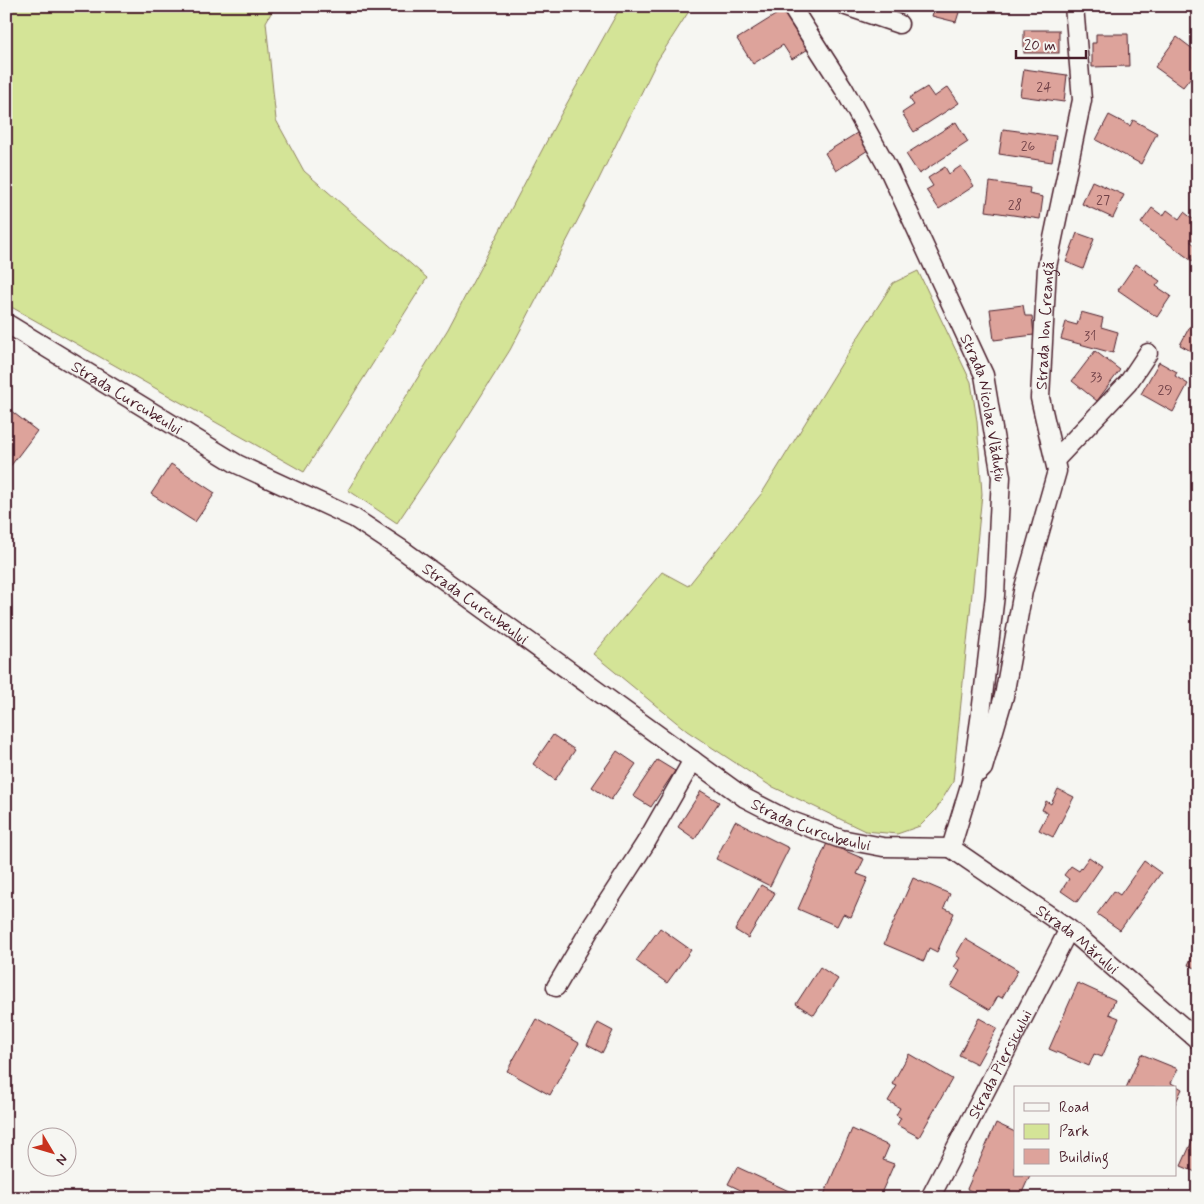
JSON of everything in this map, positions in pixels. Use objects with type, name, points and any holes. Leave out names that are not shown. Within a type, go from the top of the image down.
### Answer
[{"type":"street","name":"Strada Nicolae Vlăduțiu","points":[[791,6],[844,89],[889,170],[984,375],[1001,477],[995,595],[971,782],[950,848]]},
{"type":"street","points":[[846,6],[899,24]]},
{"type":"street","name":"Strada Ion Creangă","points":[[971,782],[983,768],[1004,696],[1023,591],[1057,471],[1040,398],[1047,267],[1082,100],[1074,6]]},
{"type":"street","name":"Strada Curcubeului","points":[[6,324],[238,464],[354,518],[412,557],[745,798],[786,819],[841,840],[883,847],[950,848]]},
{"type":"street","points":[[1055,460],[1128,384],[1148,353]]},
{"type":"street","points":[[556,987],[592,926],[645,844],[693,760]]},
{"type":"street","name":"Strada Mărului","points":[[950,848],[1069,929],[1198,1040]]},
{"type":"street","name":"Strada Piersicului","points":[[930,1198],[1069,929]]},
{"type":"green space","points":[[6,6],[275,6],[266,22],[276,120],[304,171],[427,278],[304,472],[6,304]]},
{"type":"green space","points":[[621,6],[690,6],[691,8],[657,61],[598,181],[510,350],[457,434],[397,523],[348,490],[448,329],[561,114]]},
{"type":"green space","points":[[918,271],[971,382],[977,421],[982,494],[953,782],[935,811],[920,826],[897,834],[865,831],[769,785],[687,731],[593,654],[662,572],[688,586],[762,493],[893,283]]},
{"type":"building","points":[[935,6],[961,6],[956,22],[932,16]]},
{"type":"building","points":[[785,9],[810,48],[792,59],[783,45],[753,64],[737,39]]},
{"type":"building","points":[[1024,30],[1059,30],[1059,53],[1024,53]]},
{"type":"building","points":[[1096,34],[1128,34],[1129,66],[1092,67],[1092,43],[1096,43]]},
{"type":"building","points":[[1177,37],[1198,53],[1198,68],[1183,87],[1155,67]]},
{"type":"building","points":[[1024,69],[1067,75],[1064,102],[1020,96]]},
{"type":"building","points":[[927,87],[934,97],[948,87],[959,103],[914,132],[902,113],[914,105],[909,98]]},
{"type":"building","points":[[1109,115],[1130,126],[1133,120],[1157,133],[1141,164],[1096,140]]},
{"type":"building","points":[[956,122],[968,142],[919,174],[906,154]]},
{"type":"building","points":[[1003,129],[1056,136],[1052,162],[999,154]]},
{"type":"building","points":[[857,133],[868,150],[836,171],[825,153]]},
{"type":"building","points":[[961,166],[974,186],[939,209],[926,190],[933,186],[928,178],[945,167],[949,174]]},
{"type":"building","points":[[1092,181],[1124,195],[1113,218],[1082,204]]},
{"type":"building","points":[[990,182],[1030,188],[1029,194],[1043,197],[1040,219],[986,211]]},
{"type":"building","points":[[1152,208],[1163,216],[1167,210],[1179,219],[1184,212],[1198,223],[1198,232],[1191,242],[1198,247],[1198,254],[1192,261],[1141,223]]},
{"type":"building","points":[[1077,233],[1094,239],[1083,269],[1066,262]]},
{"type":"building","points":[[1136,264],[1160,281],[1156,286],[1171,296],[1157,317],[1118,290]]},
{"type":"building","points":[[1023,305],[1025,316],[1032,316],[1034,335],[994,340],[990,309]]},
{"type":"building","points":[[1081,312],[1103,318],[1101,327],[1118,332],[1113,353],[1061,339],[1066,322],[1077,325]]},
{"type":"building","points":[[1190,326],[1198,330],[1198,355],[1180,345]]},
{"type":"building","points":[[1095,351],[1120,370],[1097,401],[1072,381]]},
{"type":"building","points":[[1159,362],[1177,372],[1175,376],[1188,384],[1173,412],[1141,394]]},
{"type":"building","points":[[6,407],[37,431],[6,472]]},
{"type":"building","points":[[171,464],[215,493],[195,522],[151,494]]},
{"type":"building","points":[[553,735],[575,750],[555,780],[533,764]]},
{"type":"building","points":[[617,751],[636,764],[611,800],[592,787]]},
{"type":"building","points":[[657,760],[675,771],[651,807],[633,796]]},
{"type":"building","points":[[1058,789],[1074,797],[1053,837],[1039,830],[1048,813],[1042,810],[1046,801],[1051,804]]},
{"type":"building","points":[[701,791],[719,802],[695,839],[678,827]]},
{"type":"building","points":[[735,821],[789,848],[770,886],[716,859]]},
{"type":"building","points":[[827,843],[864,859],[857,874],[868,878],[851,917],[843,914],[837,926],[798,909]]},
{"type":"building","points":[[1089,857],[1102,866],[1077,902],[1061,891],[1069,879],[1064,875],[1071,866],[1079,871]]},
{"type":"building","points":[[1144,861],[1161,873],[1120,930],[1097,914],[1114,891],[1120,895]]},
{"type":"building","points":[[913,878],[950,894],[944,908],[954,913],[937,952],[929,948],[924,961],[884,944]]},
{"type":"building","points":[[761,885],[775,893],[748,938],[735,930]]},
{"type":"building","points":[[660,928],[691,950],[667,983],[636,961]]},
{"type":"building","points":[[965,939],[1018,970],[1002,998],[998,996],[990,1010],[951,987],[960,971],[954,967],[960,958],[956,955]]},
{"type":"building","points":[[1198,943],[1198,969],[1188,965]]},
{"type":"building","points":[[820,967],[838,979],[814,1015],[796,1004]]},
{"type":"building","points":[[1078,983],[1115,1000],[1109,1014],[1119,1018],[1102,1057],[1094,1054],[1089,1066],[1049,1049]]},
{"type":"building","points":[[979,1018],[997,1028],[977,1064],[959,1055]]},
{"type":"building","points":[[536,1019],[579,1043],[550,1095],[507,1071]]},
{"type":"building","points":[[598,1023],[613,1031],[602,1053],[587,1045]]},
{"type":"building","points":[[909,1054],[952,1079],[919,1137],[897,1125],[901,1118],[896,1115],[900,1108],[888,1101],[897,1086],[892,1084]]},
{"type":"building","points":[[1141,1054],[1178,1069],[1171,1083],[1182,1089],[1176,1102],[1176,1086],[1127,1086]]},
{"type":"building","points":[[996,1123],[1014,1132],[1014,1176],[1030,1176],[1020,1197],[1012,1194],[1011,1198],[987,1198],[967,1189]]},
{"type":"building","points":[[1198,1128],[1198,1173],[1181,1166]]},
{"type":"building","points":[[852,1129],[889,1146],[883,1160],[894,1164],[879,1198],[830,1198],[824,1195]]},
{"type":"building","points":[[737,1167],[804,1198],[757,1198],[728,1184]]},
{"type":"building","points":[[405,1191],[417,1198],[401,1198]]},
{"type":"building","points":[[959,1191],[975,1198],[956,1198]]}]
